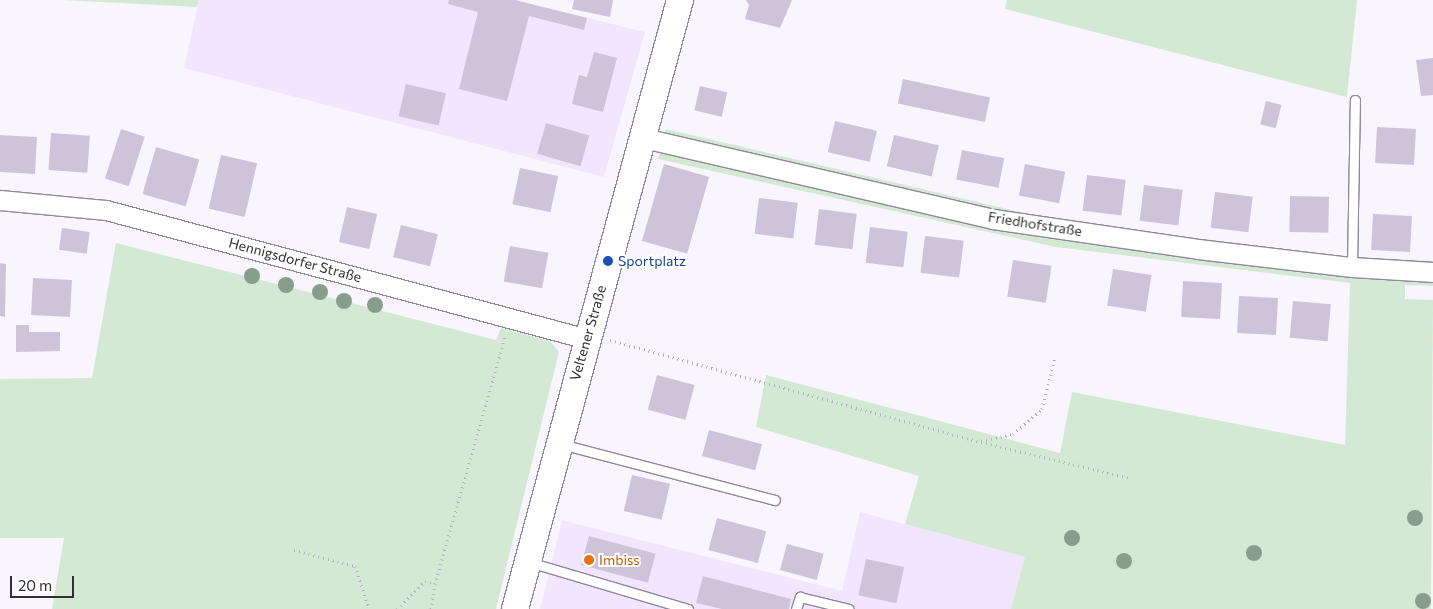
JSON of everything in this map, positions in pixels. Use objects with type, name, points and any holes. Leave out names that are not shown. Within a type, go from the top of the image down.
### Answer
[{"type":"main road","name":"Veltener Straße","points":[[514,609],[680,0]]},
{"type":"street","name":"Friedhofstraße","points":[[643,138],[993,218],[1198,249],[1352,267],[1433,272]]},
{"type":"street","name":"Hennigsdorfer Straße","points":[[0,200],[106,210],[510,318],[587,336]]},
{"type":"lane","points":[[1352,267],[1355,100]]},
{"type":"lane","points":[[558,443],[775,500]]},
{"type":"lane","points":[[526,562],[688,609]]},
{"type":"lane","points":[[796,609],[800,597],[849,609]]},
{"type":"path","points":[[431,609],[435,584],[510,318]]},
{"type":"path","points":[[587,336],[981,442],[1130,478]]},
{"type":"path","points":[[981,442],[1013,434],[1042,409],[1055,357]]},
{"type":"path","points":[[294,550],[355,566],[369,609]]},
{"type":"path","points":[[397,609],[425,581],[435,584]]},
{"type":"shaded area","points":[[199,0],[515,0],[645,32],[604,177],[184,68]]},
{"type":"shaded area","points":[[860,512],[1026,557],[1011,609],[540,609],[562,520],[842,591]]},
{"type":"green space","points":[[63,0],[199,0],[197,7]]},
{"type":"green space","points":[[1007,0],[1357,0],[1347,97],[1005,9]]},
{"type":"green space","points":[[666,129],[1059,221],[1341,256],[1433,261],[1433,286],[1405,285],[1405,299],[1433,300],[1431,609],[1011,609],[1025,557],[905,524],[919,476],[756,427],[766,375],[1060,453],[1072,392],[1345,445],[1350,283],[1056,247],[658,159]]},
{"type":"green space","points":[[116,243],[496,340],[501,328],[550,341],[559,352],[496,609],[52,609],[64,538],[0,538],[0,379],[92,378]]},
{"type":"building","points":[[449,0],[515,0],[587,18],[584,30],[529,16],[507,101],[459,89],[478,12],[448,4]]},
{"type":"building","points":[[574,0],[613,0],[610,17],[572,9]]},
{"type":"building","points":[[746,0],[792,0],[780,28],[745,19],[749,5]]},
{"type":"building","points":[[594,52],[617,58],[603,112],[572,104],[579,75],[587,77]]},
{"type":"building","points":[[1433,58],[1433,95],[1421,96],[1416,60]]},
{"type":"building","points":[[903,79],[990,98],[985,122],[898,103]]},
{"type":"building","points":[[406,84],[446,93],[439,125],[399,116]]},
{"type":"building","points":[[700,86],[727,92],[722,117],[694,110]]},
{"type":"building","points":[[1266,101],[1282,105],[1276,128],[1260,124]]},
{"type":"building","points":[[835,121],[877,131],[870,162],[828,152]]},
{"type":"building","points":[[546,123],[589,135],[580,166],[537,154]]},
{"type":"building","points":[[1377,127],[1416,129],[1414,165],[1375,163]]},
{"type":"building","points":[[121,129],[145,137],[129,186],[105,178]]},
{"type":"building","points":[[51,133],[90,136],[87,173],[48,170]]},
{"type":"building","points":[[0,135],[37,137],[35,174],[0,172]]},
{"type":"building","points":[[894,135],[939,145],[932,177],[887,166]]},
{"type":"building","points":[[156,147],[199,159],[186,207],[142,194]]},
{"type":"building","points":[[962,150],[1004,158],[998,188],[956,179]]},
{"type":"building","points":[[221,155],[257,163],[245,217],[209,209]]},
{"type":"building","points":[[664,164],[709,177],[687,254],[642,241]]},
{"type":"building","points":[[1025,164],[1065,172],[1059,203],[1019,195]]},
{"type":"building","points":[[520,168],[558,176],[550,212],[512,204]]},
{"type":"building","points":[[1087,175],[1126,180],[1121,215],[1083,211]]},
{"type":"building","points":[[1144,185],[1183,190],[1178,225],[1140,221]]},
{"type":"building","points":[[1215,192],[1253,197],[1248,232],[1211,228]]},
{"type":"building","points":[[1290,196],[1329,197],[1328,233],[1289,232]]},
{"type":"building","points":[[759,198],[798,203],[793,238],[755,234]]},
{"type":"building","points":[[347,207],[377,214],[369,249],[339,242]]},
{"type":"building","points":[[819,209],[857,214],[852,249],[815,245]]},
{"type":"building","points":[[1373,214],[1412,216],[1410,252],[1371,250]]},
{"type":"building","points":[[401,225],[438,234],[430,266],[393,257]]},
{"type":"building","points":[[870,227],[908,232],[903,267],[866,263]]},
{"type":"building","points":[[62,228],[90,232],[87,254],[59,250]]},
{"type":"building","points":[[925,236],[964,241],[959,277],[920,273]]},
{"type":"building","points":[[510,246],[548,253],[542,288],[504,281]]},
{"type":"building","points":[[1013,260],[1052,266],[1046,303],[1007,297]]},
{"type":"building","points":[[0,263],[6,264],[5,317],[0,316]]},
{"type":"building","points":[[1113,269],[1152,275],[1146,312],[1107,306]]},
{"type":"building","points":[[33,278],[72,280],[70,317],[31,315]]},
{"type":"building","points":[[1183,281],[1222,283],[1220,319],[1181,317]]},
{"type":"building","points":[[1239,296],[1278,298],[1276,335],[1237,333]]},
{"type":"building","points":[[1293,301],[1331,304],[1328,341],[1290,338]]},
{"type":"building","points":[[16,325],[29,325],[29,332],[60,332],[60,351],[16,352]]},
{"type":"building","points":[[657,375],[695,385],[685,420],[648,410]]},
{"type":"building","points":[[709,430],[762,444],[755,470],[702,456]]},
{"type":"building","points":[[632,475],[670,484],[662,520],[624,511]]},
{"type":"building","points":[[717,518],[766,531],[758,563],[708,550]]},
{"type":"building","points":[[589,536],[656,554],[648,583],[581,565]]},
{"type":"building","points":[[787,544],[824,554],[817,580],[780,570]]},
{"type":"building","points":[[866,559],[904,567],[896,603],[858,595]]},
{"type":"building","points":[[703,576],[791,599],[789,609],[722,609],[696,603]]},
{"type":"place","name":"Sportplatz","points":[[608,261]]},
{"type":"place","name":"Imbiss","points":[[589,560]]}]
